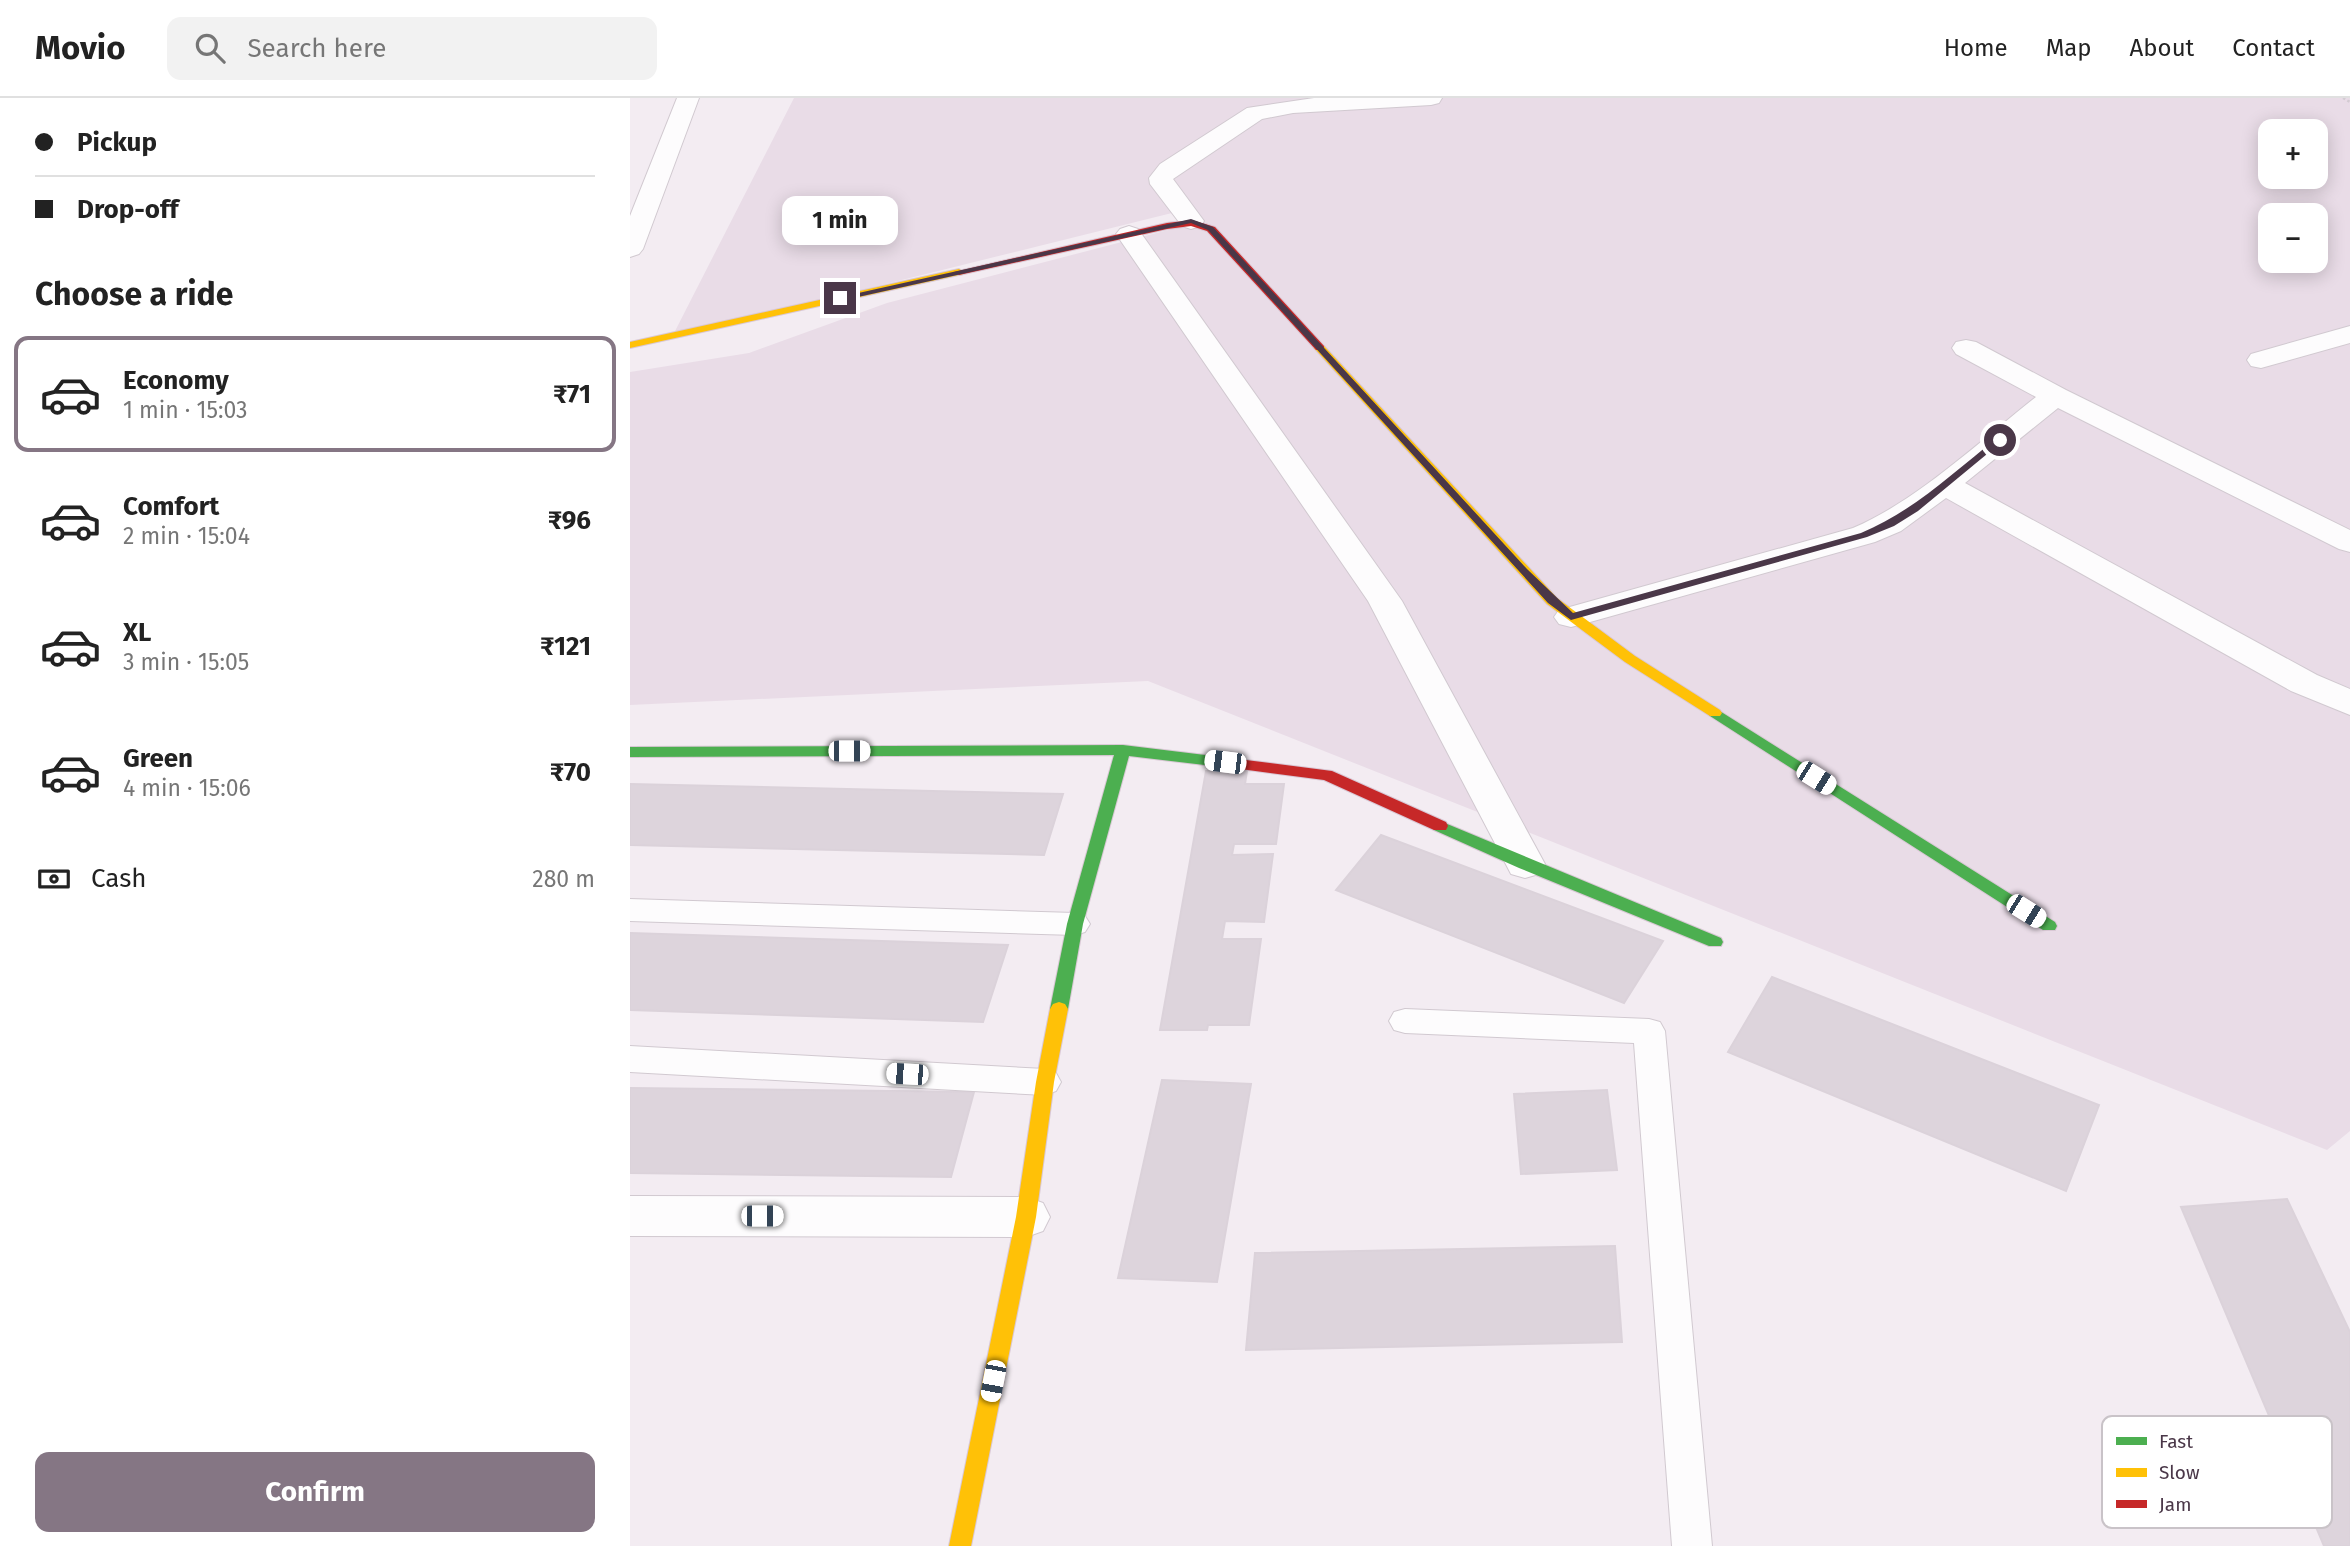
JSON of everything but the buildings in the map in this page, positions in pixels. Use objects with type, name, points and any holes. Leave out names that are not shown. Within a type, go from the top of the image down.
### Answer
[{"type":"street","points":[[630,249],[688,98]]},
{"type":"street","points":[[1431,98],[1293,106],[1255,113],[1169,169],[1161,178],[1162,184],[1191,221],[1211,229],[1524,571],[1571,617],[1630,659],[2049,926]]},
{"type":"street","points":[[630,345],[1191,221]]},
{"type":"street","points":[[1129,234],[1385,601],[1525,863]]},
{"type":"street","points":[[2261,360],[2350,334]]},
{"type":"street","points":[[1966,348],[2056,396],[2350,542]]},
{"type":"street","points":[[1571,617],[1864,535],[1891,524],[2056,396]]},
{"type":"street","points":[[1944,484],[2304,682],[2350,703]]},
{"type":"street","points":[[960,1546],[1026,1217],[1045,1082],[1075,924],[1123,750]]},
{"type":"street","points":[[630,752],[1123,750],[1328,775],[1525,863],[1715,942]]},
{"type":"street","points":[[630,1216],[1026,1217]]},
{"type":"lane","points":[[630,910],[1075,924]]},
{"type":"lane","points":[[1405,1021],[1649,1031],[1692,1546]]},
{"type":"lane","points":[[630,1059],[1045,1082]]},
{"type":"path","points":[[2343,98],[2350,102]]},
{"type":"shaded area","points":[[794,98],[2350,98],[2350,1131],[2327,1150],[1148,681],[630,705],[630,372],[749,353],[887,303],[1195,223],[1188,209],[672,337]]},
{"type":"traffic: fast","points":[[1715,713],[2049,926]]},
{"type":"traffic: fast","points":[[630,752],[1123,750],[1238,764]]},
{"type":"traffic: fast","points":[[1059,1009],[1075,924],[1123,750]]},
{"type":"traffic: fast","points":[[1440,826],[1715,942]]},
{"type":"traffic: slow","points":[[630,345],[959,272]]},
{"type":"traffic: slow","points":[[1320,348],[1552,601],[1630,659],[1715,713]]},
{"type":"traffic: slow","points":[[960,1546],[1026,1217],[1045,1082],[1059,1009]]},
{"type":"traffic: jam","points":[[959,272],[1167,226],[1192,223],[1211,229],[1320,348]]},
{"type":"traffic: jam","points":[[1238,764],[1327,775],[1440,826]]},
{"type":"route","points":[[840,298],[1160,227],[1191,221],[1201,224],[1211,229],[1524,571],[1571,617],[1864,535],[1891,524],[1914,509],[2000,440]]}]
